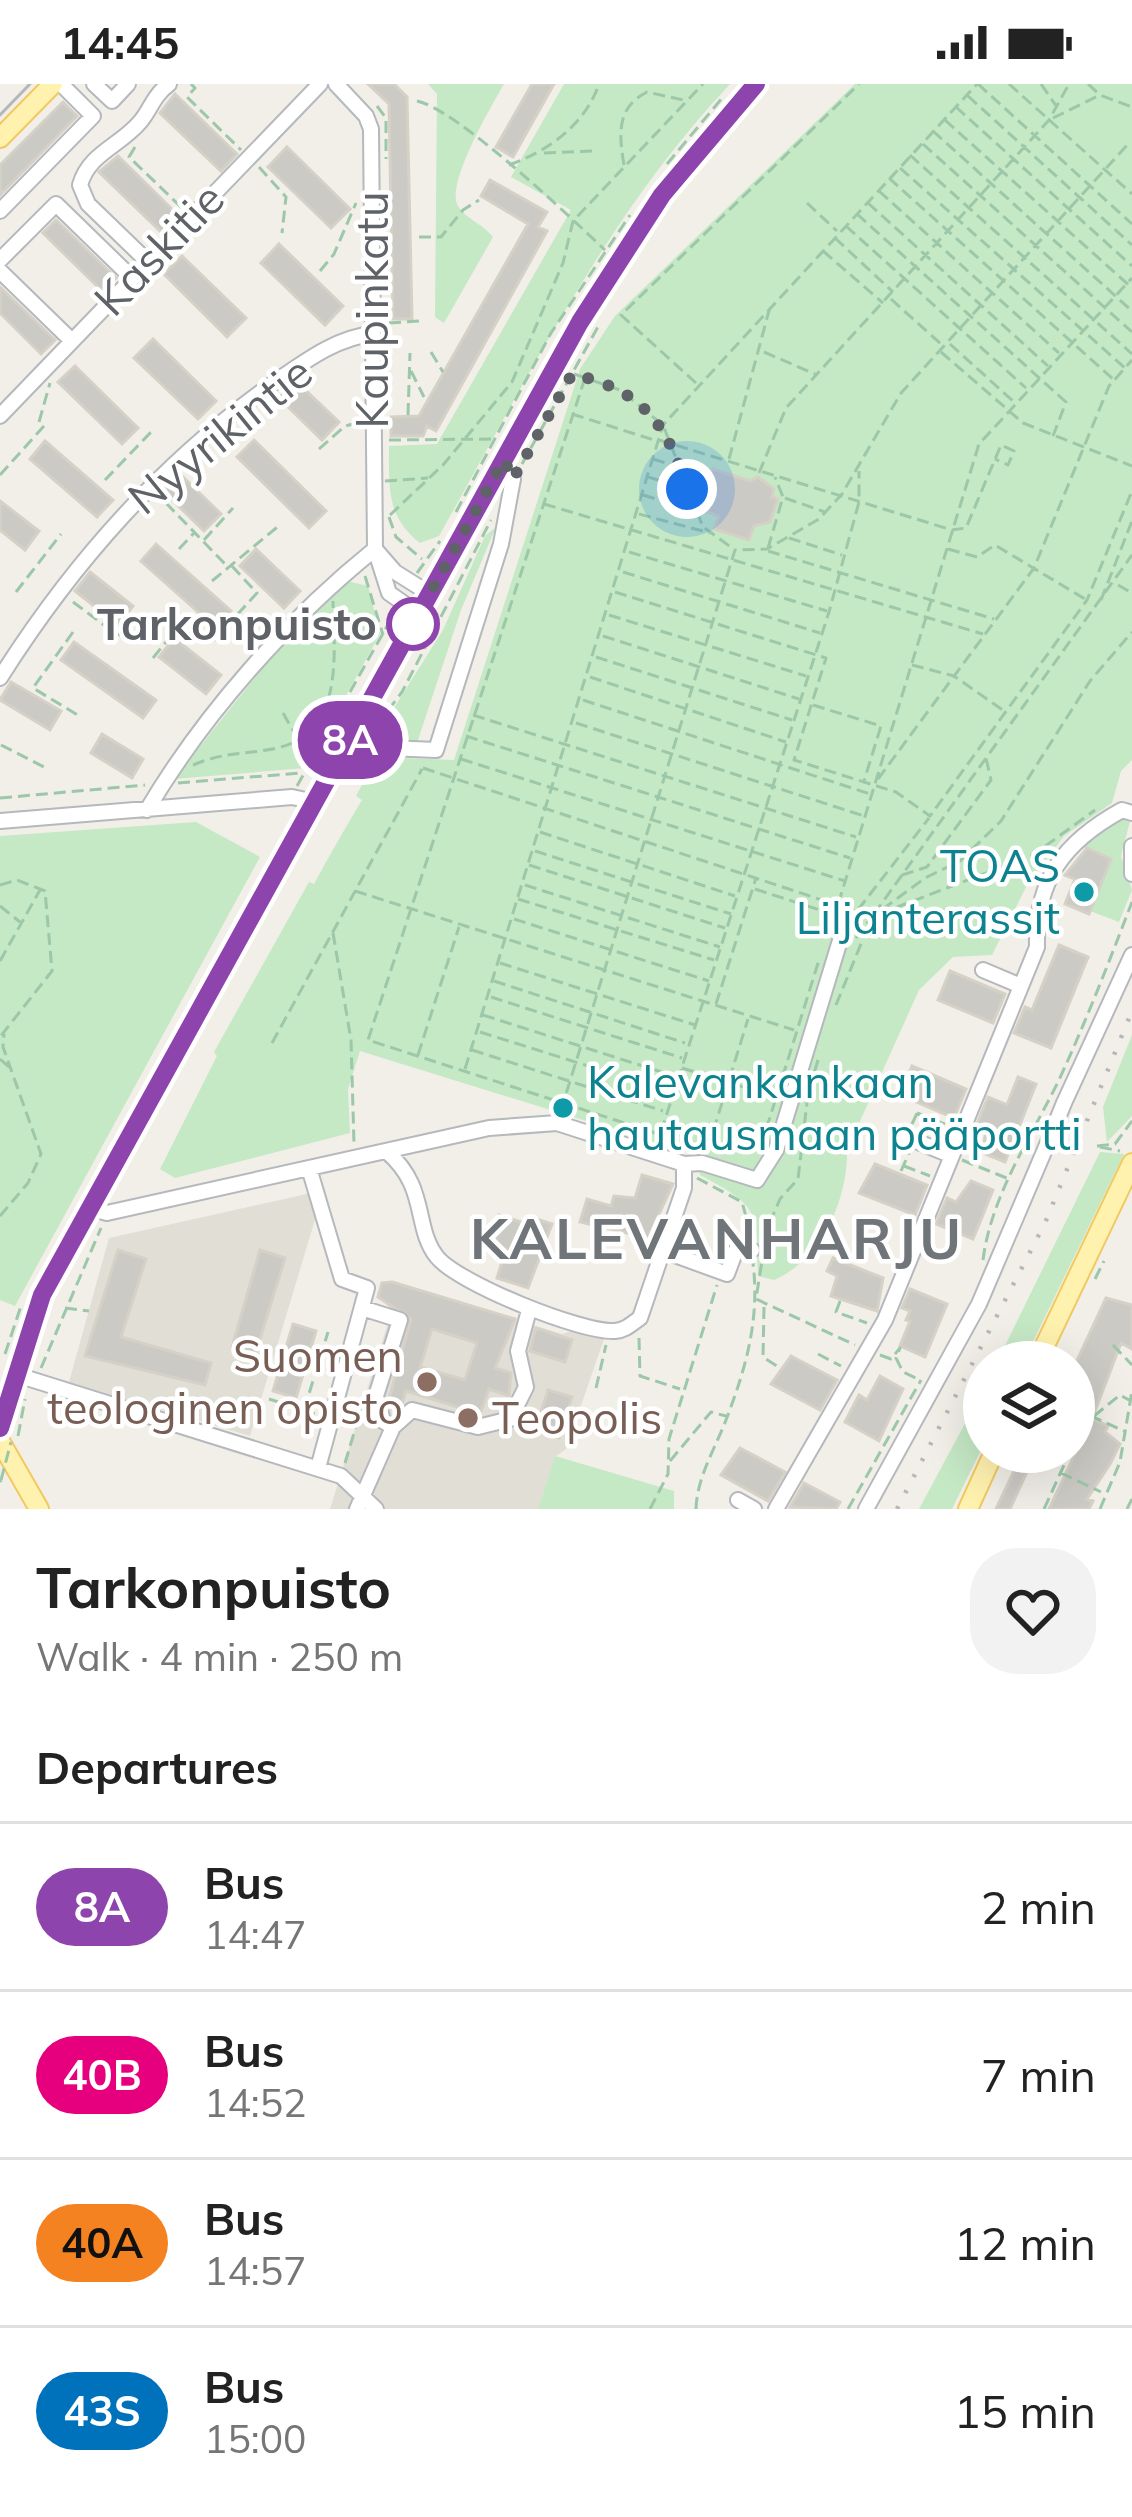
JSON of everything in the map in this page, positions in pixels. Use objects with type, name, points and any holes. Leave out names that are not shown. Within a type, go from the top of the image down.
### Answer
[{"type":"main road","points":[[0,138],[57,84]]},
{"type":"main road","points":[[39,1509],[7,1431],[14,1374],[42,1295],[99,1211],[315,802],[357,743],[418,614],[634,235],[703,142],[756,84]]},
{"type":"main road","points":[[1046,1341],[1129,1155]]},
{"type":"main road","points":[[968,1509],[984,1473]]},
{"type":"street","points":[[0,211],[94,116],[57,84]]},
{"type":"street","points":[[94,84],[112,101],[128,84]]},
{"type":"street","points":[[147,261],[88,204],[80,185],[86,169],[106,148],[125,138],[169,84]]},
{"type":"street","name":"Kaskitie","points":[[4,404],[320,84]]},
{"type":"street","name":"Kaupinkatu","points":[[335,84],[366,116],[371,129],[376,549],[389,593],[418,614]]},
{"type":"street","points":[[0,260],[56,204],[131,277]]},
{"type":"street","points":[[0,271],[70,340]]},
{"type":"street","name":"Nyyrikintie","points":[[0,677],[86,556],[176,460],[317,355],[356,335],[373,334]]},
{"type":"street","points":[[357,743],[436,751],[501,544],[513,479],[504,460]]},
{"type":"street","points":[[147,810],[173,769],[267,654],[376,549],[411,583],[430,594]]},
{"type":"street","points":[[0,821],[292,797],[315,802]]},
{"type":"street","points":[[776,1509],[880,1328],[1037,947],[1036,911],[1065,848],[1122,810],[1132,813]]},
{"type":"street","points":[[1132,846],[1132,874]]},
{"type":"street","points":[[99,1211],[489,1128],[557,1124],[684,1164],[702,1163],[757,1180],[767,1171],[835,931]]},
{"type":"street","points":[[866,1509],[979,1304],[1132,955]]},
{"type":"street","points":[[983,970],[1021,986]]},
{"type":"street","points":[[910,1138],[950,1155]]},
{"type":"street","points":[[386,1150],[407,1168],[434,1254],[529,1310],[609,1332],[640,1318],[684,1188],[684,1164]]},
{"type":"street","points":[[309,1168],[342,1280],[367,1288],[365,1310],[332,1419],[324,1470]]},
{"type":"street","points":[[661,1250],[727,1274],[736,1250],[752,1250]]},
{"type":"street","points":[[365,1310],[400,1320],[376,1396],[383,1421],[393,1427]]},
{"type":"street","points":[[357,1509],[393,1427],[420,1408],[478,1427],[510,1419],[526,1387],[518,1351],[529,1310]]},
{"type":"street","points":[[14,1374],[324,1470],[363,1493],[376,1509]]},
{"type":"street","points":[[738,1500],[754,1509]]},
{"type":"path","points":[[190,84],[195,88],[187,97],[243,152]]},
{"type":"path","points":[[543,153],[589,110],[599,84]]},
{"type":"path","points":[[624,167],[620,119],[647,84]]},
{"type":"path","points":[[374,526],[430,478],[512,382],[563,263],[573,221],[703,84]]},
{"type":"path","points":[[697,384],[622,315],[860,84]]},
{"type":"path","points":[[464,1072],[663,425],[977,84],[1132,224]]},
{"type":"path","points":[[1009,84],[1132,194]]},
{"type":"path","points":[[1041,84],[1059,109]]},
{"type":"path","points":[[759,472],[786,408],[1059,109],[1069,84]]},
{"type":"path","points":[[1088,84],[1100,95],[1132,107]]},
{"type":"path","points":[[641,93],[685,100]]},
{"type":"path","points":[[967,95],[1132,244]]},
{"type":"path","points":[[1049,120],[1100,95]]},
{"type":"path","points":[[417,101],[433,105],[493,148],[507,166],[605,250]]},
{"type":"path","points":[[956,107],[1132,266]]},
{"type":"path","points":[[944,119],[1130,285]]},
{"type":"path","points":[[933,131],[1132,310]]},
{"type":"path","points":[[765,549],[789,538],[840,496],[901,393],[1130,142]]},
{"type":"path","points":[[921,143],[1132,332]]},
{"type":"path","points":[[137,149],[129,157],[190,217]]},
{"type":"path","points":[[507,166],[543,153],[594,151]]},
{"type":"path","points":[[874,785],[1034,568],[1114,380],[1132,357],[910,155]]},
{"type":"path","points":[[256,163],[286,196],[282,233]]},
{"type":"path","points":[[899,167],[1125,368]]},
{"type":"path","points":[[889,178],[1114,380]]},
{"type":"path","points":[[877,190],[1061,355]]},
{"type":"path","points":[[419,237],[441,237],[463,210],[479,200]]},
{"type":"path","points":[[867,201],[1049,367]]},
{"type":"path","points":[[320,271],[334,254],[358,202],[360,220]]},
{"type":"path","points":[[807,203],[1007,412],[1053,436],[1132,466]]},
{"type":"path","points":[[856,213],[1066,402],[1053,436]]},
{"type":"path","points":[[845,225],[1028,390]]},
{"type":"path","points":[[821,250],[883,303]]},
{"type":"path","points":[[835,931],[844,881],[980,444],[1132,278]]},
{"type":"path","points":[[728,461],[770,305]]},
{"type":"path","points":[[513,479],[601,321]]},
{"type":"path","points":[[387,323],[418,322]]},
{"type":"path","points":[[944,346],[1016,403]]},
{"type":"path","points":[[760,351],[806,366],[816,376]]},
{"type":"path","points":[[431,352],[443,372]]},
{"type":"path","points":[[409,415],[410,353]]},
{"type":"path","points":[[450,522],[532,366]]},
{"type":"path","points":[[410,369],[424,397]]},
{"type":"path","points":[[0,475],[42,424],[53,371]]},
{"type":"path","points":[[572,374],[620,390],[663,425],[675,445],[696,511],[712,534]]},
{"type":"path","points":[[585,378],[540,503],[368,1040],[724,1155]]},
{"type":"path","points":[[512,382],[521,388]]},
{"type":"path","points":[[570,413],[952,530],[965,528],[995,459]]},
{"type":"path","points":[[320,449],[345,426],[361,422],[362,437]]},
{"type":"path","points":[[105,480],[153,430]]},
{"type":"path","points":[[387,440],[468,436],[494,440]]},
{"type":"path","points":[[652,458],[681,469]]},
{"type":"path","points":[[660,1134],[829,612],[859,502],[859,467]]},
{"type":"path","points":[[765,549],[783,497],[774,475]]},
{"type":"path","points":[[373,476],[397,484],[430,478]]},
{"type":"path","points":[[646,476],[687,488]]},
{"type":"path","points":[[683,476],[705,483]]},
{"type":"path","points":[[835,931],[846,926],[930,816],[1087,600],[1132,491]]},
{"type":"path","points":[[963,494],[977,500]]},
{"type":"path","points":[[641,495],[696,511]]},
{"type":"path","points":[[783,497],[825,512]]},
{"type":"path","points":[[152,658],[170,637],[184,630],[212,640],[257,593],[166,503]]},
{"type":"path","points":[[540,503],[985,635]]},
{"type":"path","points":[[203,542],[233,508]]},
{"type":"path","points":[[635,513],[712,534],[735,550],[765,549],[996,620]]},
{"type":"path","points":[[357,743],[402,692],[491,519]]},
{"type":"path","points":[[1098,608],[1132,521]]},
{"type":"path","points":[[212,581],[280,524]]},
{"type":"path","points":[[179,549],[195,533]]},
{"type":"path","points":[[16,592],[61,534]]},
{"type":"path","points":[[789,538],[844,555]]},
{"type":"path","points":[[411,583],[441,539]]},
{"type":"path","points":[[946,548],[976,557],[995,545],[1087,600]]},
{"type":"path","points":[[557,1124],[735,550]]},
{"type":"path","points":[[627,552],[829,612]]},
{"type":"path","points":[[753,889],[835,931],[857,937],[1116,584],[1132,555]]},
{"type":"path","points":[[358,563],[382,619],[383,637]]},
{"type":"path","points":[[621,572],[822,633]]},
{"type":"path","points":[[1116,584],[1132,593]]},
{"type":"path","points":[[614,592],[826,658],[794,760],[896,792],[930,816]]},
{"type":"path","points":[[73,602],[116,634],[129,637]]},
{"type":"path","points":[[173,769],[227,752],[275,748],[298,739],[317,720],[334,688],[333,611]]},
{"type":"path","points":[[608,615],[808,676]]},
{"type":"path","points":[[73,632],[33,688],[81,717]]},
{"type":"path","points":[[832,1014],[872,916],[925,878],[960,861],[1001,820],[1090,681],[1132,633]]},
{"type":"path","points":[[601,635],[801,699]]},
{"type":"path","points":[[594,657],[794,720]]},
{"type":"path","points":[[911,664],[954,676],[1005,712]]},
{"type":"path","points":[[588,676],[787,742]]},
{"type":"path","points":[[581,699],[871,794]]},
{"type":"path","points":[[812,704],[881,725],[863,782]]},
{"type":"path","points":[[283,713],[298,739],[306,772]]},
{"type":"path","points":[[473,715],[858,838]]},
{"type":"path","points":[[574,722],[865,816]]},
{"type":"path","points":[[466,736],[852,858]]},
{"type":"path","points":[[1,745],[48,769]]},
{"type":"path","points":[[272,1043],[423,768],[428,750]]},
{"type":"path","points":[[296,773],[304,755]]},
{"type":"path","points":[[459,758],[844,881]]},
{"type":"path","points":[[900,876],[927,866],[992,780],[986,758]]},
{"type":"path","points":[[423,768],[837,905]]},
{"type":"path","points":[[872,916],[1033,855],[1090,811],[1106,808]]},
{"type":"path","points":[[540,832],[737,897]]},
{"type":"path","points":[[534,850],[731,914]]},
{"type":"path","points":[[529,865],[727,929]]},
{"type":"path","points":[[716,1006],[756,878]]},
{"type":"path","points":[[0,885],[17,880],[41,889]]},
{"type":"path","points":[[523,884],[721,947]]},
{"type":"path","points":[[0,961],[41,889]]},
{"type":"path","points":[[0,1036],[52,971],[41,889]]},
{"type":"path","points":[[355,891],[796,1030]]},
{"type":"path","points":[[518,899],[716,961]]},
{"type":"path","points":[[982,1262],[986,1238],[1010,1179],[1057,1084],[1132,902]]},
{"type":"path","points":[[0,906],[22,923]]},
{"type":"path","points":[[512,918],[710,981]]},
{"type":"path","points":[[418,1057],[460,925]]},
{"type":"path","points":[[333,932],[357,1108],[352,1157]]},
{"type":"path","points":[[755,1165],[822,952]]},
{"type":"path","points":[[498,962],[695,1025]]},
{"type":"path","points":[[492,980],[688,1044]]},
{"type":"path","points":[[488,996],[684,1058]]},
{"type":"path","points":[[482,1014],[677,1077]]},
{"type":"path","points":[[708,1150],[749,1016]]},
{"type":"path","points":[[1,1212],[28,1183],[41,1154],[2,1041],[8,1028]]},
{"type":"path","points":[[477,1030],[673,1093]]},
{"type":"path","points":[[471,1050],[667,1112]]},
{"type":"path","points":[[696,1509],[699,1483],[747,1359],[767,1228],[780,1199],[798,1179],[808,1094],[819,1056]]},
{"type":"path","points":[[0,1059],[11,1068]]},
{"type":"path","points":[[680,1067],[776,1097]]},
{"type":"path","points":[[940,1180],[903,1168],[918,1111],[960,1130]]},
{"type":"path","points":[[1129,1155],[1096,1146],[1115,1144],[1132,1121]]},
{"type":"path","points":[[950,1155],[1010,1179]]},
{"type":"path","points":[[684,1164],[697,1178],[742,1202],[749,1216],[756,1299],[866,1350]]},
{"type":"path","points":[[0,1481],[7,1431],[35,1381],[99,1211]]},
{"type":"path","points":[[650,1509],[668,1474],[682,1390],[721,1272]]},
{"type":"path","points":[[840,1301],[836,1312],[880,1328]]},
{"type":"path","points":[[763,1305],[764,1360],[780,1368]]},
{"type":"path","points":[[63,1307],[89,1312]]},
{"type":"path","points":[[640,1318],[640,1376],[682,1390]]},
{"type":"path","points":[[304,1410],[328,1331]]},
{"type":"path","points":[[596,1388],[609,1332]]},
{"type":"path","points":[[0,1341],[8,1344]]},
{"type":"path","points":[[1113,1345],[1132,1365]]},
{"type":"path","points":[[891,1359],[900,1348],[896,1358],[903,1372],[920,1380]]},
{"type":"path","points":[[818,1354],[854,1373]]},
{"type":"path","points":[[309,1364],[345,1376]]},
{"type":"path","points":[[848,1509],[924,1374]]},
{"type":"path","points":[[1100,1509],[1102,1493],[1120,1462],[1132,1391]]},
{"type":"path","points":[[1095,1412],[1120,1395],[1130,1400]]},
{"type":"path","points":[[7,1431],[25,1399]]},
{"type":"path","points":[[269,1400],[332,1419]]},
{"type":"path","points":[[668,1462],[712,1412],[727,1416]]},
{"type":"path","points":[[1095,1420],[1126,1432]]},
{"type":"path","points":[[1120,1462],[1132,1467]]},
{"type":"path","points":[[1044,1509],[1058,1474],[1102,1493]]},
{"type":"path","points":[[1126,1509],[1132,1499]]},
{"type":"shaded area","points":[[311,1193],[317,1213],[250,1436],[69,1382],[109,1238]]},
{"type":"shaded area","name":"Teopolis","points":[[392,1282],[562,1334],[575,1330],[604,1339],[566,1449],[555,1457],[538,1509],[330,1509],[392,1310],[378,1297],[382,1283]]},
{"type":"green space","points":[[428,84],[504,84],[472,145],[456,196],[461,211],[493,237],[444,323],[435,317],[437,94]]},
{"type":"green space","points":[[564,84],[730,84],[685,135],[606,244],[439,536],[420,543],[395,511],[389,446],[437,444],[571,210],[511,177]]},
{"type":"green space","points":[[855,84],[1132,84],[1132,760],[1121,771],[1112,803],[1064,836],[1026,887],[992,955],[953,957],[919,990],[847,1150],[843,1189],[828,1226],[805,1258],[774,1280],[758,1276],[751,1212],[734,1195],[700,1175],[699,1156],[360,1051],[348,1089],[350,1133],[175,1178],[160,1169],[217,1056],[214,1052],[309,882],[314,884],[362,800],[356,796],[377,757],[454,760],[580,369],[615,316]]},
{"type":"green space","points":[[496,527],[461,610],[417,743],[372,743],[443,630],[485,536]]},
{"type":"green space","name":"Tarkonpuisto","points":[[347,581],[368,586],[380,634],[306,768],[174,779],[273,655]]},
{"type":"green space","points":[[1120,815],[1130,821],[1121,856],[1132,890],[1119,922],[1090,911],[1111,858],[1081,846],[1069,864],[1061,861]]},
{"type":"green space","points":[[196,822],[260,857],[15,1306],[0,1300],[0,836]]},
{"type":"green space","points":[[1132,1035],[1132,1116],[1107,1142],[1103,1107]]},
{"type":"green space","points":[[1100,1152],[1124,1154],[1033,1341],[1007,1341]]},
{"type":"green space","points":[[963,1427],[963,1473],[970,1473],[952,1509],[919,1509]]},
{"type":"green space","points":[[555,1456],[674,1491],[674,1509],[538,1509]]},
{"type":"building","points":[[368,84],[394,84],[407,97],[412,319],[393,319],[389,104]]},
{"type":"building","points":[[532,84],[554,84],[513,157],[496,147]]},
{"type":"building","points":[[175,94],[237,154],[221,171],[160,113]]},
{"type":"building","points":[[63,102],[77,116],[0,195],[0,165]]},
{"type":"building","points":[[287,147],[350,209],[331,228],[268,167]]},
{"type":"building","points":[[118,156],[178,215],[161,232],[99,172]]},
{"type":"building","points":[[490,180],[547,212],[538,227],[547,231],[436,431],[427,426],[423,436],[391,436],[391,417],[419,416],[528,224],[481,196]]},
{"type":"building","points":[[56,220],[116,278],[102,291],[43,233]]},
{"type":"building","points":[[279,244],[343,306],[325,325],[261,263]]},
{"type":"building","points":[[182,256],[246,318],[227,337],[164,274]]},
{"type":"building","points":[[0,287],[55,340],[41,354],[0,313]]},
{"type":"building","points":[[153,339],[216,401],[198,419],[134,358]]},
{"type":"building","points":[[75,366],[138,428],[122,444],[58,382]]},
{"type":"building","points":[[296,381],[339,422],[322,440],[279,398]]},
{"type":"building","points":[[254,440],[326,511],[309,528],[237,457]]},
{"type":"building","points":[[45,441],[113,500],[97,517],[30,459]]},
{"type":"building","points":[[713,469],[750,481],[758,477],[774,489],[772,497],[778,499],[770,522],[754,526],[749,540],[714,529],[719,516],[707,512],[711,501],[703,498]]},
{"type":"building","points":[[180,474],[221,514],[204,531],[163,491]]},
{"type":"building","points":[[0,501],[39,531],[25,550],[0,530]]},
{"type":"building","points":[[156,544],[231,611],[216,628],[141,561]]},
{"type":"building","points":[[256,549],[300,591],[284,608],[240,566]]},
{"type":"building","points":[[90,572],[133,606],[118,625],[75,591]]},
{"type":"building","points":[[174,638],[221,675],[206,694],[159,657]]},
{"type":"building","points":[[74,642],[156,700],[143,718],[61,660]]},
{"type":"building","points":[[11,682],[61,711],[50,730],[0,700]]},
{"type":"building","points":[[102,734],[143,759],[132,778],[91,753]]},
{"type":"building","name":"TOAS Liljanterassit","points":[[1087,848],[1111,859],[1089,914],[1065,904],[1075,879],[1065,875]]},
{"type":"building","points":[[1059,945],[1088,957],[1051,1048],[1014,1033],[1025,1007],[1032,1010]]},
{"type":"building","points":[[950,971],[1005,994],[993,1023],[938,1000]]},
{"type":"building","points":[[912,1066],[966,1089],[954,1118],[900,1095]]},
{"type":"building","points":[[1018,1077],[1036,1084],[1005,1162],[983,1153],[986,1128],[977,1124],[988,1097],[1007,1105]]},
{"type":"building","points":[[875,1164],[927,1185],[915,1215],[859,1193]]},
{"type":"building","points":[[642,1175],[673,1184],[648,1238],[580,1222],[587,1199],[611,1206],[614,1196],[635,1198]]},
{"type":"building","points":[[971,1181],[993,1190],[973,1239],[936,1224],[947,1198],[956,1202]]},
{"type":"building","points":[[499,1215],[534,1226],[536,1219],[552,1224],[528,1288],[497,1278],[506,1249],[490,1244]]},
{"type":"building","points":[[118,1250],[146,1259],[121,1337],[211,1363],[205,1385],[85,1356]]},
{"type":"building","points":[[260,1250],[285,1258],[255,1355],[232,1347]]},
{"type":"building","points":[[833,1258],[883,1278],[877,1311],[831,1296],[837,1276],[827,1271]]},
{"type":"building","points":[[382,1283],[515,1319],[495,1368],[511,1373],[509,1396],[489,1389],[480,1414],[406,1391],[402,1404],[389,1399],[411,1319],[378,1297]],"holes":[[[432,1329],[477,1343],[465,1380],[420,1367]]]},
{"type":"building","points":[[910,1289],[947,1304],[925,1357],[900,1346],[910,1321],[906,1320],[910,1311],[902,1308]]},
{"type":"building","points":[[1106,1298],[1132,1305],[1132,1349],[1121,1343],[1095,1411],[1095,1341],[1086,1341]]},
{"type":"building","points":[[293,1324],[316,1331],[296,1398],[273,1391]]},
{"type":"building","points":[[536,1328],[572,1340],[565,1362],[530,1351]]},
{"type":"building","points":[[791,1356],[837,1380],[820,1410],[771,1384]]},
{"type":"building","points":[[880,1376],[903,1389],[879,1441],[845,1422],[859,1395],[867,1400]]},
{"type":"building","points":[[548,1390],[572,1397],[559,1438],[535,1431]]},
{"type":"building","points":[[1095,1420],[1108,1426],[1105,1432],[1120,1444],[1087,1499],[1093,1501],[1089,1509],[1049,1509],[1066,1473],[1095,1473]]},
{"type":"building","points":[[740,1448],[785,1472],[768,1501],[721,1475]]},
{"type":"building","points":[[1013,1473],[1026,1473],[1010,1509],[996,1509]]},
{"type":"building","points":[[804,1483],[840,1502],[836,1509],[790,1507]]},
{"type":"tram line","points":[[0,115],[30,84]]},
{"type":"railway","points":[[897,1509],[1045,1223],[1132,1011]]},
{"type":"bus line","name":"8A","points":[[0,1428],[21,1348],[42,1295],[580,322],[662,195],[756,84]]},
{"type":"place","name":"Tarkonpuisto","points":[[413,624]]},
{"type":"place","name":"TOAS Liljanterassit","points":[[1084,892]]},
{"type":"place","name":"Kalevankankaan hautausmaan pääportti","points":[[563,1108]]},
{"type":"place","name":"Suomen teologinen opisto","points":[[427,1382]]},
{"type":"place","name":"Teopolis","points":[[468,1418]]},
{"type":"district","name":"KALEVANHARJU","points":[[717,1239]]},
{"type":"route","points":[[413,624],[504,460],[513,479],[572,374],[620,390],[663,425],[675,445],[687,489]]}]
